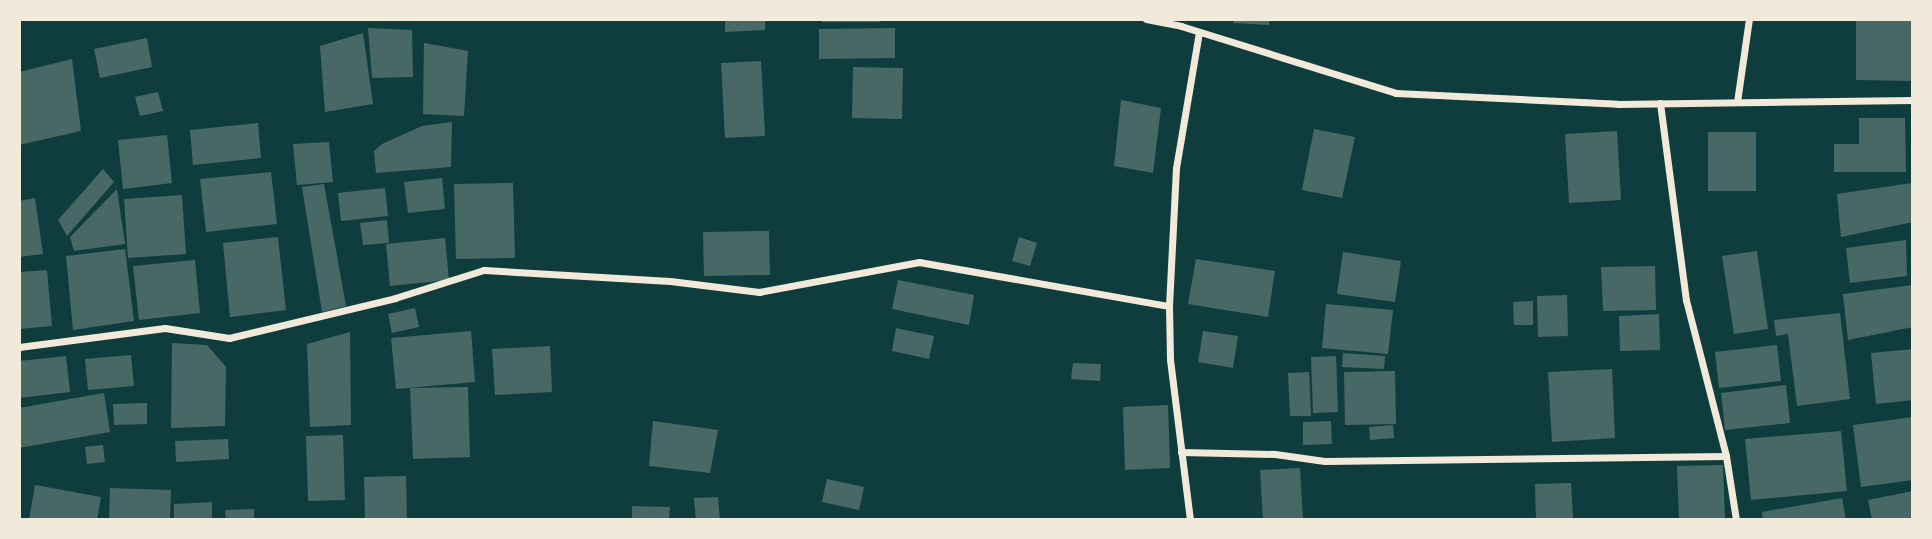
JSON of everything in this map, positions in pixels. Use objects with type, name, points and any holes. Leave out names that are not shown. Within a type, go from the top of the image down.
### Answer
[{"type":"street","points":[[1146,19],[1199,32],[1396,93],[1660,103],[1913,100]]},
{"type":"street","points":[[1737,102],[1749,19]]},
{"type":"street","points":[[1190,520],[1170,359],[1169,306],[1176,167],[1199,32]]},
{"type":"street","points":[[1660,103],[1686,300],[1726,456],[1736,520]]},
{"type":"street","points":[[19,347],[165,328],[229,338],[395,298],[484,270],[670,281],[759,292],[919,262],[1169,306]]},
{"type":"street","points":[[1181,452],[1275,454],[1325,461],[1726,456]]},
{"type":"building","points":[[725,19],[765,19],[765,30],[725,32]]},
{"type":"building","points":[[822,19],[880,19],[880,22],[822,22]]},
{"type":"building","points":[[1234,19],[1269,19],[1269,25],[1233,23]]},
{"type":"building","points":[[1856,19],[1913,19],[1913,81],[1856,80]]},
{"type":"building","points":[[368,28],[412,30],[413,77],[372,78]]},
{"type":"building","points":[[895,28],[895,58],[819,59],[819,29]]},
{"type":"building","points":[[363,33],[373,104],[325,112],[320,46]]},
{"type":"building","points":[[147,38],[152,67],[100,78],[94,49]]},
{"type":"building","points":[[424,43],[468,51],[464,116],[423,114]]},
{"type":"building","points":[[72,59],[81,131],[19,145],[19,72]]},
{"type":"building","points":[[761,61],[765,136],[725,138],[721,63]]},
{"type":"building","points":[[853,67],[903,68],[902,119],[852,118]]},
{"type":"building","points":[[158,92],[163,111],[140,116],[135,97]]},
{"type":"building","points":[[1121,100],[1161,108],[1153,173],[1114,166]]},
{"type":"building","points":[[1859,118],[1905,118],[1906,172],[1834,172],[1834,144],[1859,144]]},
{"type":"building","points":[[452,122],[451,167],[376,173],[374,151],[382,144],[422,126]]},
{"type":"building","points":[[258,123],[261,158],[193,165],[190,130]]},
{"type":"building","points":[[1314,129],[1355,137],[1342,198],[1302,190]]},
{"type":"building","points":[[1617,131],[1621,200],[1569,203],[1565,134]]},
{"type":"building","points":[[1708,132],[1756,132],[1756,191],[1708,191]]},
{"type":"building","points":[[167,135],[172,183],[123,189],[118,140]]},
{"type":"building","points":[[329,142],[333,182],[297,185],[293,144]]},
{"type":"building","points":[[103,169],[114,182],[67,236],[58,220]]},
{"type":"building","points":[[271,172],[277,224],[206,232],[200,179]]},
{"type":"building","points":[[442,178],[445,209],[408,213],[404,182]]},
{"type":"building","points":[[513,183],[515,258],[456,259],[454,184]]},
{"type":"building","points":[[1912,183],[1913,222],[1841,237],[1837,194]]},
{"type":"building","points":[[324,184],[346,306],[322,312],[302,187]]},
{"type":"building","points":[[385,188],[388,216],[341,221],[338,193]]},
{"type":"building","points":[[117,189],[125,244],[74,251],[70,237]]},
{"type":"building","points":[[182,195],[186,254],[128,258],[124,199]]},
{"type":"building","points":[[35,198],[43,254],[19,257],[19,201]]},
{"type":"building","points":[[387,220],[389,243],[363,245],[360,223]]},
{"type":"building","points":[[769,231],[770,275],[704,276],[703,232]]},
{"type":"building","points":[[278,237],[286,310],[230,317],[223,243]]},
{"type":"building","points":[[1019,237],[1037,243],[1030,266],[1012,261]]},
{"type":"building","points":[[445,238],[449,280],[390,286],[386,244]]},
{"type":"building","points":[[1906,240],[1907,276],[1850,283],[1846,248]]},
{"type":"building","points":[[125,249],[134,321],[73,330],[66,256]]},
{"type":"building","points":[[1757,251],[1768,329],[1734,334],[1722,256]]},
{"type":"building","points":[[1343,252],[1401,261],[1395,302],[1337,294]]},
{"type":"building","points":[[1196,259],[1275,271],[1268,317],[1188,304]]},
{"type":"building","points":[[195,260],[200,313],[139,320],[133,266]]},
{"type":"building","points":[[1655,266],[1656,310],[1603,311],[1601,267]]},
{"type":"building","points":[[47,270],[52,326],[19,329],[19,272]]},
{"type":"building","points":[[898,280],[974,295],[969,325],[892,309]]},
{"type":"building","points":[[1913,285],[1913,327],[1848,340],[1843,294]]},
{"type":"building","points":[[1567,295],[1568,336],[1538,337],[1537,296]]},
{"type":"building","points":[[1533,301],[1533,325],[1514,325],[1513,302]]},
{"type":"building","points":[[1326,304],[1393,310],[1388,354],[1322,348]]},
{"type":"building","points":[[415,308],[419,327],[392,333],[388,314]]},
{"type":"building","points":[[1840,313],[1850,399],[1797,406],[1788,334],[1776,336],[1774,320]]},
{"type":"building","points":[[1659,314],[1660,350],[1620,351],[1619,316]]},
{"type":"building","points":[[896,328],[934,336],[929,359],[892,351]]},
{"type":"building","points":[[471,331],[475,382],[396,389],[391,338]]},
{"type":"building","points":[[1203,331],[1238,336],[1233,368],[1198,362]]},
{"type":"building","points":[[350,332],[351,425],[310,427],[307,344]]},
{"type":"building","points":[[172,343],[207,345],[226,367],[225,426],[171,428]]},
{"type":"building","points":[[1777,345],[1781,381],[1719,388],[1715,352]]},
{"type":"building","points":[[550,346],[552,392],[495,395],[492,349]]},
{"type":"building","points":[[1913,349],[1913,400],[1876,404],[1871,353]]},
{"type":"building","points":[[1343,353],[1385,356],[1384,369],[1342,367]]},
{"type":"building","points":[[131,355],[134,386],[88,390],[85,359]]},
{"type":"building","points":[[66,356],[70,392],[19,398],[19,361]]},
{"type":"building","points":[[1336,356],[1338,412],[1313,413],[1311,357]]},
{"type":"building","points":[[1073,363],[1101,364],[1100,381],[1071,379]]},
{"type":"building","points":[[1612,369],[1615,438],[1552,442],[1548,372]]},
{"type":"building","points":[[1395,371],[1396,424],[1345,425],[1344,372]]},
{"type":"building","points":[[1309,372],[1311,416],[1290,416],[1288,373]]},
{"type":"building","points":[[1786,385],[1790,423],[1725,430],[1721,393]]},
{"type":"building","points":[[468,387],[470,457],[413,459],[410,388]]},
{"type":"building","points":[[104,393],[110,432],[19,448],[19,408]]},
{"type":"building","points":[[147,403],[147,424],[114,425],[113,404]]},
{"type":"building","points":[[1168,405],[1170,468],[1125,470],[1123,407]]},
{"type":"building","points":[[1913,417],[1913,480],[1861,487],[1853,425]]},
{"type":"building","points":[[653,421],[718,430],[710,473],[649,466]]},
{"type":"building","points":[[1331,421],[1332,444],[1303,445],[1303,422]]},
{"type":"building","points":[[1393,425],[1394,438],[1370,440],[1369,427]]},
{"type":"building","points":[[1841,431],[1847,491],[1751,500],[1745,439]]},
{"type":"building","points":[[343,435],[345,500],[308,501],[306,436]]},
{"type":"building","points":[[228,439],[229,459],[176,462],[175,441]]},
{"type":"building","points":[[103,445],[105,462],[87,464],[85,447]]},
{"type":"building","points":[[1723,465],[1725,520],[1679,520],[1677,466]]},
{"type":"building","points":[[1300,468],[1303,520],[1263,520],[1260,470]]},
{"type":"building","points":[[406,476],[407,520],[365,520],[364,477]]},
{"type":"building","points":[[827,479],[864,487],[859,510],[822,502]]},
{"type":"building","points":[[1571,483],[1573,520],[1536,520],[1535,484]]},
{"type":"building","points":[[35,485],[101,497],[97,520],[29,520]]},
{"type":"building","points":[[110,488],[171,490],[170,520],[109,520]]},
{"type":"building","points":[[1913,491],[1913,520],[1872,520],[1868,500]]},
{"type":"building","points":[[718,497],[720,520],[696,520],[694,498]]},
{"type":"building","points":[[1842,498],[1846,520],[1763,520],[1762,512]]},
{"type":"building","points":[[212,502],[212,520],[174,520],[174,504]]},
{"type":"building","points":[[632,506],[670,507],[669,520],[632,520]]},
{"type":"building","points":[[254,509],[254,520],[226,520],[225,510]]}]
